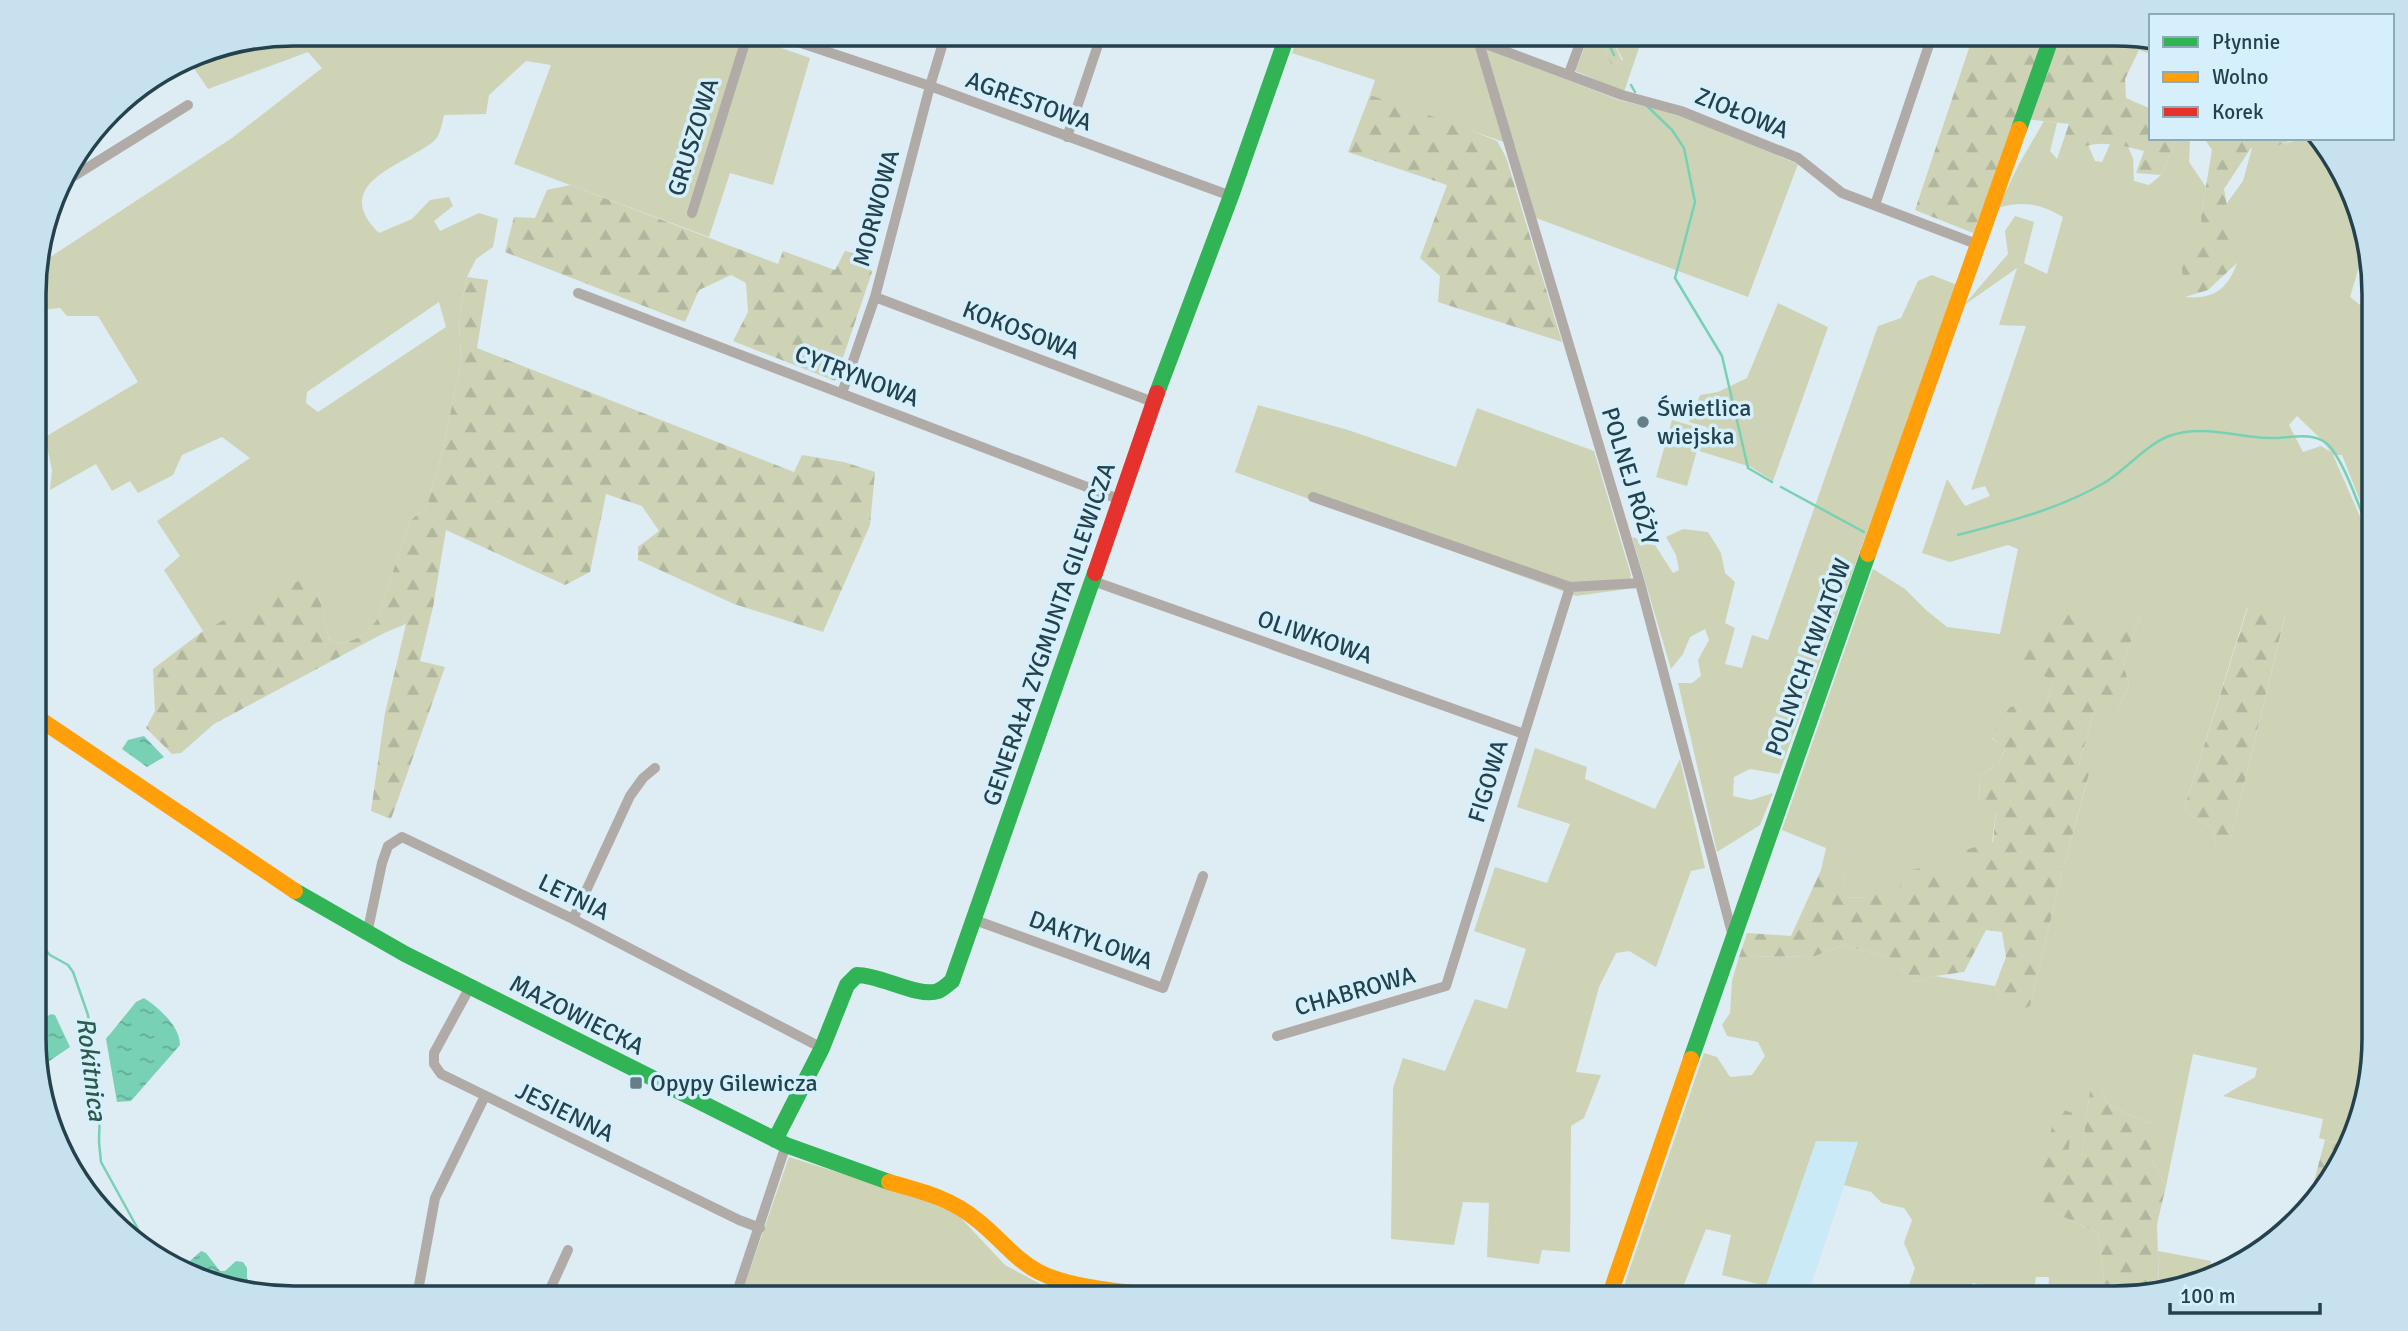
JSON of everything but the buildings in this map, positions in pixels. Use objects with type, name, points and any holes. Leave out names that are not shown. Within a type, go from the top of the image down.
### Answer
[{"type":"street","name":"GRUSZOWA","points":[[692,213],[744,46]]},
{"type":"street","name":"AGRESTOWA","points":[[810,46],[930,86],[1231,197]]},
{"type":"street","name":"MORWOWA","points":[[842,393],[875,297],[942,46]]},
{"type":"street","points":[[1067,137],[1098,46]]},
{"type":"street","name":"GENERAŁA ZYGMUNTA GILEWICZA","points":[[781,1142],[847,985],[857,975],[870,973],[923,991],[939,990],[952,981],[1153,402],[1231,197],[1283,46]]},
{"type":"street","name":"POLNEJ RÓŻY","points":[[1480,46],[1640,583],[1733,935]]},
{"type":"street","name":"ZIOŁOWA","points":[[1500,46],[1622,94],[1681,111],[1798,158],[1842,193],[1979,245]]},
{"type":"street","points":[[1569,73],[1579,46]]},
{"type":"street","points":[[1875,205],[1929,46]]},
{"type":"street","name":"POLNYCH KWIATÓW","points":[[1613,1286],[1733,935],[2048,46]]},
{"type":"street","points":[[76,175],[188,105]]},
{"type":"street","name":"CYTRYNOWA","points":[[578,293],[1121,499]]},
{"type":"street","name":"KOKOSOWA","points":[[875,297],[1153,402]]},
{"type":"street","points":[[1313,497],[1570,587],[1640,583]]},
{"type":"street","name":"OLIWKOWA","points":[[1093,581],[1524,734]]},
{"type":"street","name":"FIGOWA","points":[[1446,986],[1570,587]]},
{"type":"street","name":"MAZOWIECKA","points":[[46,723],[306,898],[367,934],[781,1142],[849,1170],[949,1200],[978,1220],[1017,1258],[1041,1273],[1087,1286]]},
{"type":"street","points":[[573,919],[630,796],[643,778],[655,768]]},
{"type":"street","name":"LETNIA","points":[[367,934],[388,846],[402,837],[573,919],[822,1048]]},
{"type":"street","name":"DAKTYLOWA","points":[[972,919],[1163,988],[1203,876]]},
{"type":"street","name":"JESIENNA","points":[[470,986],[434,1054],[434,1064],[441,1074],[760,1228]]},
{"type":"street","name":"CHABROWA","points":[[1277,1036],[1446,986]]},
{"type":"street","points":[[419,1286],[435,1198],[485,1096]]},
{"type":"street","points":[[739,1286],[760,1228],[781,1142]]},
{"type":"street","points":[[552,1286],[568,1250]]},
{"type":"shaded area","points":[[1816,1141],[1859,1142],[1811,1286],[1766,1286]]},
{"type":"green space","points":[[277,46],[775,46],[810,58],[773,185],[730,173],[709,237],[514,164],[551,65],[526,61],[489,95],[486,114],[444,115],[434,141],[390,167],[366,188],[362,201],[366,216],[379,233],[412,219],[430,200],[449,197],[453,206],[434,221],[440,231],[479,213],[498,219],[493,247],[476,259],[467,277],[459,317],[461,363],[441,457],[427,506],[410,521],[376,621],[363,636],[342,644],[329,639],[314,574],[203,631],[164,570],[180,556],[157,521],[250,458],[222,437],[182,455],[173,475],[138,493],[130,481],[112,491],[96,464],[50,490],[52,470],[46,436],[138,382],[98,316],[67,316],[60,308],[46,309],[48,258],[232,138],[322,68],[308,52],[208,89],[193,67],[245,50]],"holes":[[[439,302],[446,327],[318,412],[306,403],[307,392]]]},
{"type":"green space","points":[[1294,46],[1480,46],[1619,100],[1677,114],[1798,164],[1748,297],[1536,218],[1515,146],[1370,95],[1375,80],[1292,53]]},
{"type":"green space","points":[[1585,46],[1603,46],[1612,66],[1623,60],[1616,46],[1640,46],[1624,92],[1575,71]]},
{"type":"green space","points":[[1603,46],[1615,46],[1622,61],[1612,66]]},
{"type":"green space","points":[[1970,46],[2149,48],[2149,53],[2139,50],[2125,79],[2126,98],[2149,108],[2149,140],[2176,140],[2161,175],[2136,173],[2144,151],[2119,145],[2090,145],[2057,159],[2069,124],[2017,118],[1973,233],[1915,210]]},
{"type":"green space","points":[[1370,95],[1497,141],[1506,157],[1562,342],[1438,302],[1440,276],[1420,258],[1447,185],[1348,152]]},
{"type":"green space","points":[[2044,121],[2057,123],[2050,151],[2057,159],[2088,145],[2095,161],[2102,162],[2111,142],[2128,147],[2133,158],[2134,181],[2149,185],[2161,175],[2176,140],[2188,140],[2190,142],[2189,162],[2206,187],[2201,216],[2203,235],[2185,297],[2204,297],[2224,286],[2237,263],[2221,220],[2227,203],[2243,181],[2252,148],[2309,140],[2321,156],[2344,199],[2354,229],[2360,263],[2350,297],[2362,306],[2362,506],[2342,455],[2333,455],[2362,521],[2362,1054],[2358,1086],[2344,1132],[2339,1144],[2319,1138],[2323,1119],[2223,1096],[2255,1077],[2257,1068],[2193,1054],[2166,1186],[2151,1157],[2151,1124],[2110,1106],[2100,1090],[2090,1090],[2081,1159],[2068,1158],[2053,1212],[2098,1233],[2105,1286],[2049,1286],[2049,1277],[2036,1277],[2035,1286],[1984,1286],[1973,1283],[1972,1286],[1909,1286],[1915,1268],[1904,1243],[1912,1220],[1904,1208],[1882,1203],[1871,1192],[1844,1185],[1858,1142],[1816,1141],[1766,1286],[1722,1275],[1731,1235],[1706,1229],[1683,1286],[1624,1286],[1704,1053],[1717,1057],[1730,1077],[1752,1075],[1765,1056],[1758,1042],[1727,1036],[1722,1025],[1730,1013],[1732,981],[1739,957],[1815,956],[1843,945],[1888,957],[1915,982],[1935,976],[1995,986],[1999,996],[2030,1006],[2089,775],[2079,764],[2094,712],[2117,712],[2129,685],[2123,663],[2141,614],[2121,614],[2105,636],[2054,681],[2046,704],[1992,738],[2005,749],[1998,764],[1980,776],[1979,804],[1996,811],[1992,843],[1957,883],[1865,898],[1843,897],[1845,879],[1840,870],[1821,870],[1826,848],[1782,830],[1873,569],[1905,589],[1947,627],[2000,634],[2018,549],[2008,545],[1950,562],[1922,553],[1947,479],[1965,506],[1990,496],[1985,486],[1971,490],[2026,326],[1999,325],[2017,268],[1963,306],[2008,254],[2005,231],[2015,216],[2034,222],[2024,263],[2047,274],[2063,217],[2031,205],[2015,204],[1998,208]],"holes":[[[2297,416],[2331,452],[2321,446],[2303,452],[2289,425]],[[2247,608],[2285,617],[2230,842],[2216,846],[2213,829],[2187,813],[2185,806]]]},
{"type":"green space","points":[[2205,140],[2292,140],[2272,148],[2251,148],[2224,189],[2237,263],[2208,290],[2185,297],[2180,250],[2202,235],[2201,216],[2212,150]]},
{"type":"green space","points":[[570,185],[778,264],[783,251],[835,270],[845,251],[862,255],[872,272],[835,381],[733,341],[748,312],[746,283],[731,275],[699,290],[685,322],[505,252],[514,217],[535,218],[547,190]]},
{"type":"green space","points":[[1932,275],[1957,285],[1779,774],[1750,769],[1734,777],[1733,796],[1751,800],[1773,793],[1760,825],[1717,852],[1678,683],[1692,683],[1701,676],[1698,660],[1709,640],[1705,629],[1690,637],[1683,654],[1671,669],[1632,537],[1655,545],[1673,573],[1679,570],[1676,555],[1666,537],[1683,529],[1708,532],[1721,553],[1725,573],[1735,582],[1725,623],[1735,628],[1725,664],[1742,668],[1752,635],[1768,640],[1878,326],[1901,318],[1918,281]]},
{"type":"green space","points":[[467,277],[488,280],[477,348],[794,472],[802,455],[844,462],[875,472],[870,525],[823,632],[734,604],[638,560],[638,547],[659,531],[642,506],[606,494],[590,572],[565,585],[446,530],[433,607],[420,661],[445,667],[391,819],[371,811],[385,713],[406,624],[384,633],[214,724],[181,753],[172,754],[146,728],[155,711],[153,669],[203,631],[314,573],[329,639],[342,644],[363,636],[376,621],[410,521],[427,506],[441,457],[461,363],[459,317]]},
{"type":"green space","points":[[1778,303],[1828,327],[1773,481],[1751,467],[1699,451],[1707,427],[1689,422],[1700,395],[1718,392],[1747,378]]},
{"type":"green space","points":[[1258,405],[1348,430],[1456,467],[1477,408],[1594,451],[1631,575],[1627,589],[1576,596],[1235,472]]},
{"type":"green space","points":[[1672,420],[1703,429],[1687,486],[1656,477]]},
{"type":"green space","points":[[2135,606],[2141,614],[2123,663],[2129,685],[2117,712],[2094,712],[2079,764],[2089,774],[2030,1006],[2017,1011],[1999,996],[1995,986],[2006,957],[2002,932],[1986,930],[1964,972],[1915,982],[1888,957],[1843,945],[1815,956],[1739,957],[1747,933],[1791,936],[1821,870],[1840,870],[1845,879],[1844,897],[1865,898],[1879,887],[1898,892],[1905,871],[1928,867],[1957,882],[1965,850],[1993,842],[1996,812],[1979,804],[1980,776],[1998,764],[2005,750],[1992,737],[2009,708],[2030,698],[2046,704],[2054,681],[2019,663],[2027,635],[2048,614],[2071,613],[2105,635],[2121,614]]},
{"type":"green space","points":[[2248,607],[2285,616],[2230,842],[2221,850],[2216,846],[2213,829],[2187,813],[2185,806]]},
{"type":"green space","points":[[1535,748],[1587,767],[1585,779],[1655,809],[1680,759],[1705,868],[1691,871],[1656,967],[1629,951],[1616,953],[1599,987],[1576,1072],[1601,1075],[1584,1118],[1571,1126],[1570,1252],[1542,1250],[1539,1264],[1487,1257],[1489,1203],[1463,1202],[1454,1245],[1391,1239],[1393,1088],[1403,1058],[1445,1071],[1475,999],[1507,1009],[1526,949],[1474,931],[1495,867],[1547,883],[1570,824],[1517,807]]},
{"type":"green space","points":[[2090,1090],[2100,1090],[2110,1106],[2151,1124],[2151,1157],[2166,1186],[2157,1224],[2159,1282],[2105,1286],[2098,1233],[2053,1212],[2036,1197],[2055,1114],[2062,1109],[2072,1113],[2068,1158],[2081,1158]]},
{"type":"green space","points":[[2325,1140],[2338,1144],[2329,1162],[2313,1186]]},
{"type":"green space","points":[[789,1157],[926,1200],[959,1216],[1005,1265],[1044,1286],[744,1286]]},
{"type":"green space","points":[[2158,1251],[2211,1261],[2209,1267],[2159,1282]]},
{"type":"water","points":[[144,736],[164,757],[147,767],[122,749],[128,740]]},
{"type":"water","points":[[144,998],[173,1024],[180,1045],[131,1101],[117,1102],[106,1039],[136,1002]]},
{"type":"water","points":[[55,1015],[70,1047],[48,1062],[46,1054],[46,1017]]},
{"type":"water","points":[[201,1251],[206,1253],[220,1271],[225,1271],[236,1261],[243,1262],[249,1282],[229,1277],[189,1262]]},
{"type":"waterway","points":[[1610,46],[1614,55]]},
{"type":"waterway","points":[[1631,85],[1635,92]]},
{"type":"waterway","points":[[1647,106],[1672,130],[1684,148],[1695,202],[1675,278],[1722,356],[1748,468],[1772,482]]},
{"type":"waterway","points":[[1958,535],[2014,520],[2069,500],[2104,483],[2160,440],[2194,431],[2269,438],[2306,436],[2320,439],[2333,450],[2340,461],[2362,514]]},
{"type":"waterway","points":[[1781,487],[1864,532]]},
{"type":"waterway","name":"Rokitnica","points":[[46,950],[68,965],[73,972],[88,1015],[100,1105],[101,1162],[139,1231]]},
{"type":"traffic: fast","points":[[1157,393],[1283,46]]},
{"type":"traffic: fast","points":[[2019,129],[2048,46]]},
{"type":"traffic: fast","points":[[1691,1059],[1868,554]]},
{"type":"traffic: fast","points":[[775,1140],[822,1048],[847,985],[857,975],[930,992],[940,990],[952,981],[1095,573]]},
{"type":"traffic: fast","points":[[295,891],[405,954],[786,1145],[889,1182]]},
{"type":"traffic: slow","points":[[1868,554],[2019,129]]},
{"type":"traffic: slow","points":[[46,723],[295,891]]},
{"type":"traffic: slow","points":[[1613,1286],[1691,1059]]},
{"type":"traffic: slow","points":[[889,1182],[935,1196],[957,1206],[1039,1272],[1052,1278],[1087,1286]]},
{"type":"traffic: jam","points":[[1095,573],[1157,393]]},
{"type":"place","name":"Świetlica wiejska","points":[[1643,422]]},
{"type":"place","name":"Opypy Gilewicza","points":[[636,1083]]}]
